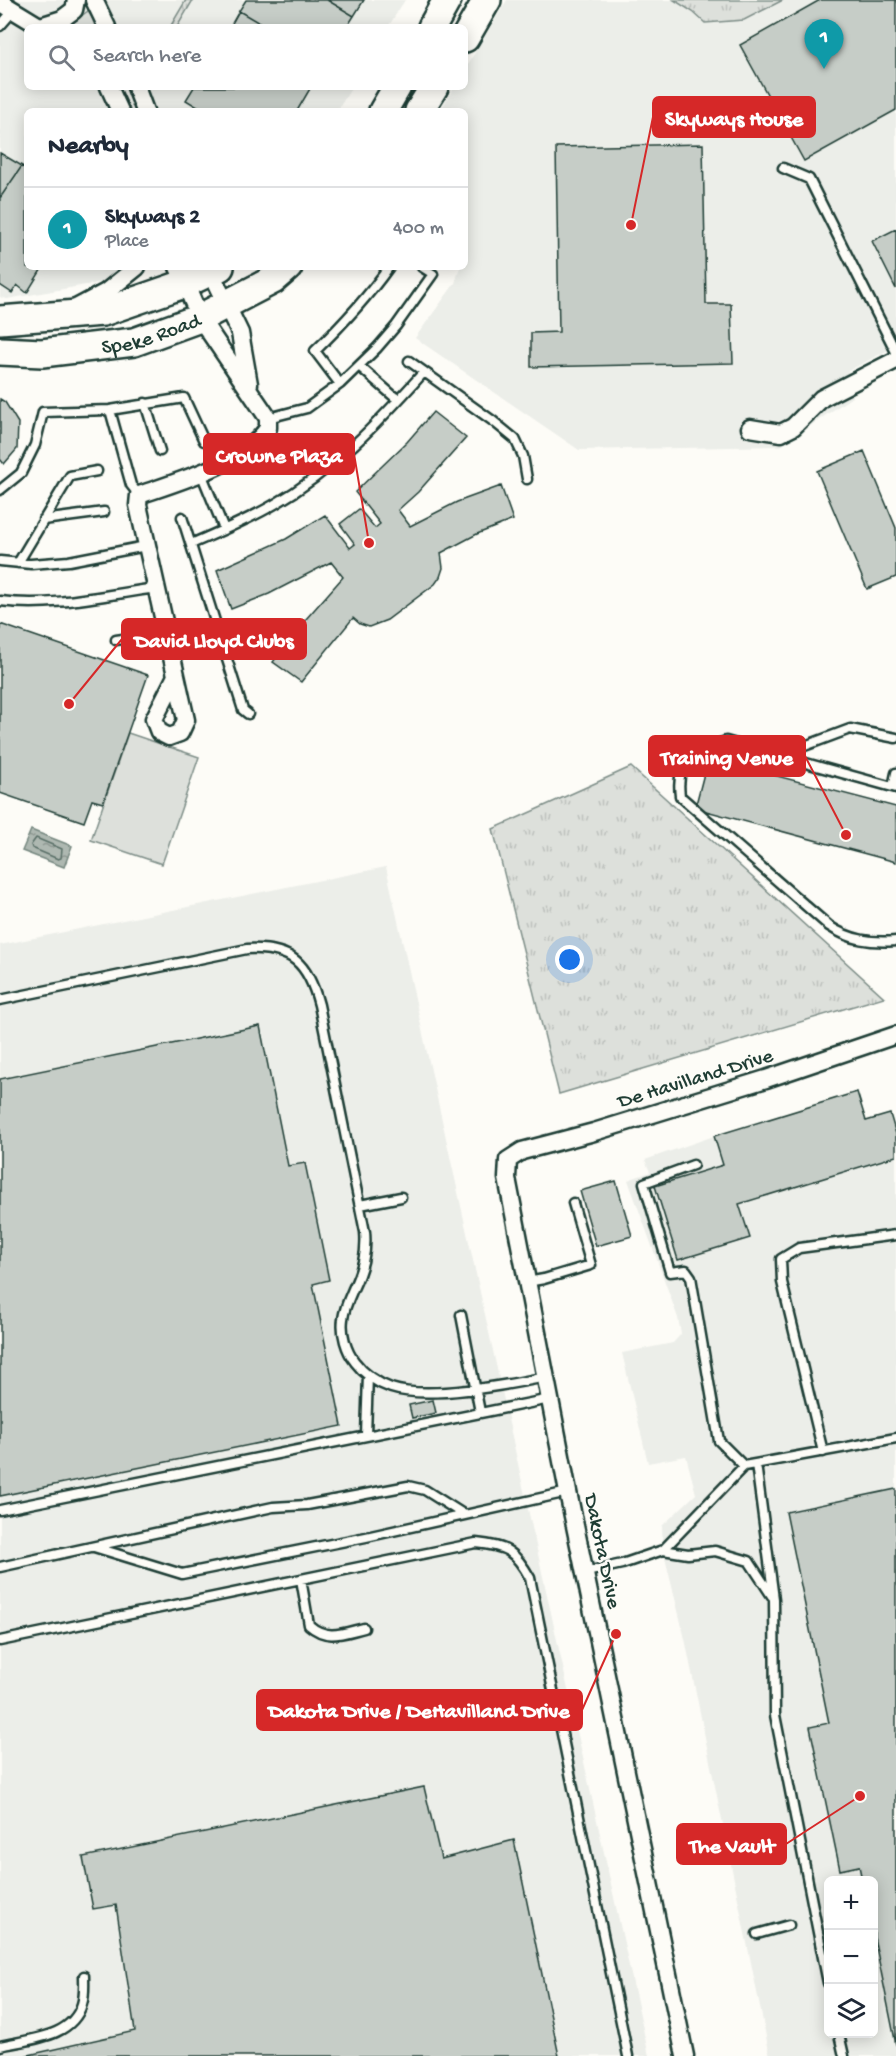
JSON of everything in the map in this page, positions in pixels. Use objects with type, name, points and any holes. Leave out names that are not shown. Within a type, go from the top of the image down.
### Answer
[{"type":"highway","points":[[434,24],[447,0]]},
{"type":"highway","points":[[468,33],[487,0]]},
{"type":"highway","points":[[385,108],[395,90]]},
{"type":"highway","points":[[421,108],[432,90]]},
{"type":"highway","name":"Speke Road","points":[[0,320],[103,312],[181,276],[208,270]]},
{"type":"highway","name":"Speke Road","points":[[0,351],[42,353],[134,342],[200,318],[273,280],[285,270]]},
{"type":"street","points":[[49,24],[62,19],[74,10],[76,0]]},
{"type":"street","points":[[94,0],[106,24]]},
{"type":"street","points":[[7,6],[36,24]]},
{"type":"street","points":[[110,90],[119,108]]},
{"type":"street","points":[[137,90],[144,108]]},
{"type":"street","points":[[60,316],[106,292],[133,270]]},
{"type":"street","points":[[213,270],[240,333]]},
{"type":"street","points":[[175,678],[146,546],[138,505],[139,495],[201,472],[253,445],[268,428],[268,418],[215,343],[200,318],[181,276]]},
{"type":"street","points":[[250,391],[240,333],[242,308],[255,290]]},
{"type":"street","points":[[750,428],[782,433],[793,427],[822,399],[896,360]]},
{"type":"street","name":"De Havilland Drive","points":[[508,1160],[522,1151],[594,1132],[766,1079],[896,1035]]},
{"type":"street","name":"Dakota Drive","points":[[508,1160],[507,1178],[568,1492],[685,2056]]},
{"type":"lane","points":[[0,26],[7,6]]},
{"type":"lane","points":[[783,168],[809,179],[896,352]]},
{"type":"lane","points":[[340,384],[315,351],[373,290],[387,270]]},
{"type":"lane","points":[[268,418],[307,408],[340,384],[396,326],[433,274],[427,270]]},
{"type":"lane","points":[[409,361],[493,421],[514,439],[523,456],[527,479]]},
{"type":"lane","points":[[359,366],[398,400]]},
{"type":"lane","points":[[191,544],[275,504],[317,476],[363,437],[423,373]]},
{"type":"lane","points":[[0,490],[21,473],[35,445],[43,412],[110,410],[184,398],[204,441]]},
{"type":"lane","points":[[145,403],[160,451]]},
{"type":"lane","points":[[110,410],[131,485],[139,495]]},
{"type":"lane","points":[[18,562],[70,477],[97,471]]},
{"type":"lane","points":[[201,472],[224,529]]},
{"type":"lane","points":[[43,520],[104,512]]},
{"type":"lane","points":[[182,517],[243,710],[248,714]]},
{"type":"lane","points":[[0,561],[31,564],[69,561],[146,546]]},
{"type":"lane","points":[[0,601],[19,604],[57,602],[156,588]]},
{"type":"lane","points":[[116,640],[165,633]]},
{"type":"lane","points":[[790,758],[802,747],[850,729],[896,738]]},
{"type":"lane","points":[[896,772],[894,787],[726,741],[699,750],[681,768],[678,782],[680,796],[829,926],[853,938],[896,941]]},
{"type":"lane","points":[[0,1000],[247,949],[270,950],[291,956],[304,967],[313,982],[367,1248],[343,1317],[346,1344],[351,1358],[377,1382],[392,1389],[412,1392],[475,1389],[546,1377]]},
{"type":"lane","points":[[693,1166],[644,1183],[670,1272],[686,1270],[691,1277],[719,1441],[744,1466]]},
{"type":"lane","points":[[360,1205],[401,1197]]},
{"type":"lane","points":[[527,1282],[591,1265],[573,1203]]},
{"type":"lane","points":[[823,1452],[782,1282],[781,1259],[799,1248],[896,1235]]},
{"type":"lane","points":[[461,1315],[480,1412]]},
{"type":"lane","points":[[366,1435],[368,1375]]},
{"type":"lane","points":[[0,1510],[550,1399]]},
{"type":"lane","points":[[586,1572],[622,1564],[663,1550],[744,1466],[896,1438]]},
{"type":"lane","points":[[756,1464],[774,1599],[775,1715],[824,1963]]},
{"type":"lane","points":[[0,1567],[273,1507],[307,1505],[408,1486],[425,1490],[463,1514]]},
{"type":"lane","points":[[94,1547],[182,1574],[366,1537],[568,1492]]},
{"type":"lane","points":[[0,1641],[476,1543],[499,1545],[519,1559],[530,1578],[628,2056]]},
{"type":"lane","points":[[663,1550],[688,1554],[715,1551],[749,1561],[774,1599]]},
{"type":"lane","points":[[301,1579],[309,1625],[315,1631],[330,1636],[364,1628]]},
{"type":"lane","points":[[757,1934],[789,1925]]},
{"type":"lane","points":[[0,2046],[48,2035],[67,2027],[78,2016],[83,2001],[84,1976]]},
{"type":"lane","points":[[840,2038],[844,2056]]},
{"type":"shaded area","points":[[0,0],[405,0],[390,24],[24,24],[24,90],[350,90],[339,108],[24,108],[24,270],[125,270],[103,282],[7,299],[0,297]]},
{"type":"shaded area","points":[[507,0],[896,0],[896,346],[848,371],[852,397],[781,446],[579,450],[415,338],[455,283],[459,270],[468,270],[468,108],[442,108],[452,90],[468,90],[468,64]]},
{"type":"shaded area","points":[[386,867],[649,2056],[0,2056],[0,945]]},
{"type":"shaded area","points":[[857,1092],[866,1121],[890,1114],[896,1134],[896,2056],[770,2056],[685,1639],[663,1550],[662,1526],[696,1494],[686,1456],[648,1463],[622,1353],[673,1343],[681,1334],[678,1318],[628,1180],[650,1172],[645,1160]]},
{"type":"green space","points":[[186,0],[193,0],[179,24],[172,24]]},
{"type":"green space","points":[[674,0],[783,0],[744,20],[705,23]]},
{"type":"green space","points":[[88,11],[96,24],[70,24]]},
{"type":"green space","points":[[128,733],[199,757],[162,864],[91,840]]},
{"type":"green space","points":[[631,767],[884,997],[559,1094],[493,829]]},
{"type":"water","points":[[31,830],[72,846],[64,867],[22,851]]},
{"type":"building","points":[[246,0],[327,0],[354,16],[349,24],[261,24],[239,11]]},
{"type":"building","points":[[327,0],[364,0],[354,16]]},
{"type":"building","points":[[820,0],[896,0],[896,110],[804,161],[740,45]]},
{"type":"building","points":[[239,11],[261,24],[232,24]]},
{"type":"building","points":[[192,90],[309,90],[299,108],[199,108],[186,100]]},
{"type":"building","points":[[703,144],[706,304],[731,304],[733,363],[531,367],[531,333],[559,332],[556,147]]},
{"type":"building","points":[[0,153],[22,166],[0,198]]},
{"type":"building","points":[[22,166],[24,167],[24,270],[41,270],[27,293],[17,285],[12,293],[0,285],[0,198]]},
{"type":"building","points":[[896,229],[896,289],[872,241]]},
{"type":"building","points":[[0,399],[5,402],[18,423],[17,449],[4,464],[0,459]]},
{"type":"building","points":[[433,412],[466,438],[418,492],[398,510],[410,526],[457,502],[501,486],[513,520],[477,534],[441,553],[443,568],[435,584],[387,620],[369,627],[353,618],[301,682],[273,662],[306,619],[343,577],[331,562],[269,594],[231,609],[217,570],[286,539],[325,515],[350,548],[355,544],[340,524],[359,509],[375,528],[380,524],[355,492],[407,442]]},
{"type":"building","points":[[864,451],[896,528],[896,577],[867,589],[817,471]]},
{"type":"building","points":[[0,624],[148,675],[103,803],[92,800],[84,822],[0,793]]},
{"type":"building","points":[[708,758],[896,807],[896,862],[695,808]]},
{"type":"building","points":[[260,1026],[288,1166],[305,1163],[329,1280],[313,1284],[342,1426],[0,1496],[0,1079]]},
{"type":"building","points":[[857,1092],[866,1121],[890,1114],[896,1134],[896,1156],[739,1204],[750,1238],[678,1260],[655,1186],[723,1165],[714,1136]]},
{"type":"building","points":[[616,1181],[632,1236],[596,1246],[580,1191]]},
{"type":"building","points":[[433,1400],[436,1413],[412,1418],[409,1405]]},
{"type":"building","points":[[896,1489],[896,2045],[878,1957],[878,1876],[861,1876],[859,1866],[840,1870],[810,1727],[829,1723],[786,1512]]},
{"type":"building","points":[[424,1787],[441,1859],[514,1840],[559,2056],[24,2056],[135,2031],[116,1905],[93,1909],[83,1857]]},
{"type":"place","name":"Skyways 2","points":[[824,69]]},
{"type":"place","name":"Skyways House","points":[[631,225]]},
{"type":"place","name":"Crowne Plaza","points":[[369,543]]},
{"type":"place","name":"David Lloyd Clubs","points":[[69,704]]},
{"type":"place","name":"Training Venue","points":[[846,835]]},
{"type":"place","name":"Dakota Drive / DeHavilland Drive","points":[[616,1634]]},
{"type":"place","name":"The Vault","points":[[860,1796]]}]
